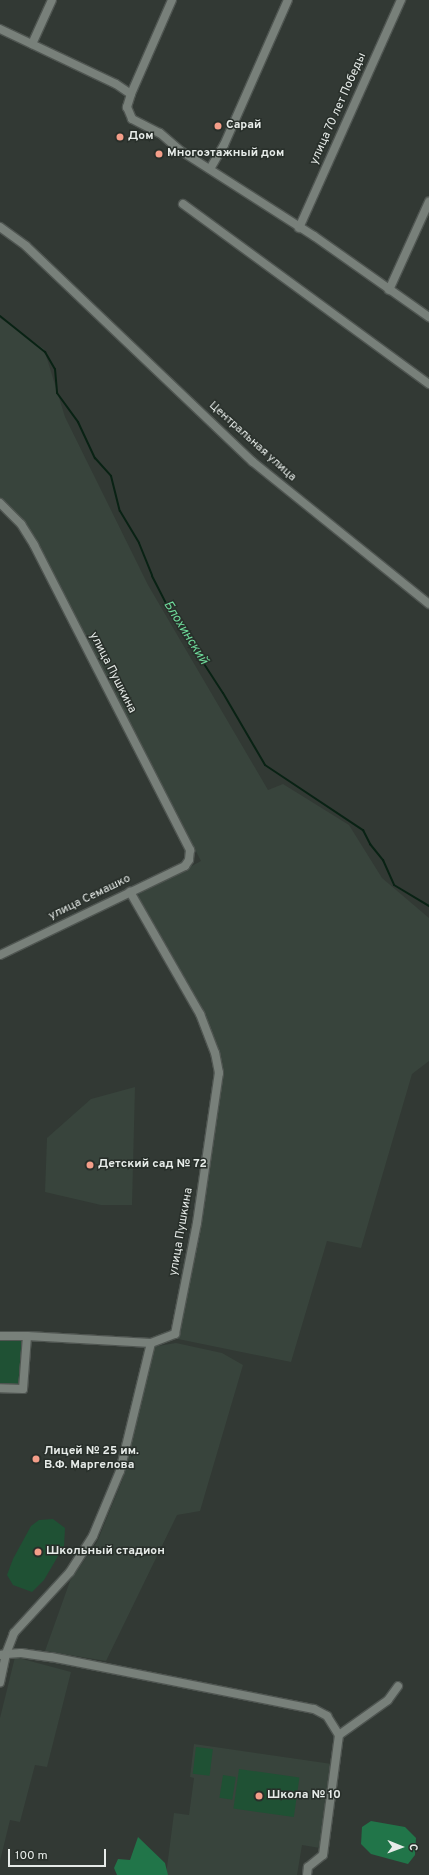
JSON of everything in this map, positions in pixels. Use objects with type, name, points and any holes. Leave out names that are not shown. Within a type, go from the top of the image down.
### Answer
[{"type":"street","points":[[32,44],[52,0]]},
{"type":"street","points":[[172,0],[131,94],[127,107],[132,119],[160,133],[181,151],[299,228],[429,317]]},
{"type":"street","points":[[210,169],[224,145],[288,0]]},
{"type":"street","name":"улица 70 лет Победы","points":[[299,228],[401,0]]},
{"type":"street","points":[[0,29],[116,84],[131,94]]},
{"type":"street","points":[[389,290],[429,202]]},
{"type":"street","points":[[183,204],[429,384]]},
{"type":"street","name":"Центральная улица","points":[[0,227],[26,246],[67,287],[253,462],[429,604]]},
{"type":"street","name":"улица Пушкина","points":[[0,503],[21,524],[34,545],[190,850],[190,860]]},
{"type":"street","name":"улица Семашко","points":[[0,955],[185,866],[190,860]]},
{"type":"street","name":"улица Пушкина","points":[[130,892],[200,1014],[216,1053],[219,1073],[197,1222],[175,1334],[150,1343]]},
{"type":"street","points":[[0,1336],[27,1336],[150,1343],[120,1471],[93,1536],[70,1572],[14,1632],[3,1654],[0,1682]]},
{"type":"street","points":[[0,1388],[23,1388],[27,1336]]},
{"type":"street","points":[[3,1654],[21,1653],[51,1657],[314,1709],[327,1716],[339,1736],[323,1855],[308,1867],[307,1875]]},
{"type":"street","points":[[339,1736],[388,1700],[398,1686]]},
{"type":"shaded area","points":[[0,318],[44,349],[65,417],[148,585],[268,790],[283,784],[349,825],[382,878],[429,918],[429,1061],[412,1074],[361,1248],[327,1241],[291,1362],[178,1339],[200,1223],[215,1108],[216,1051],[135,896],[201,861],[35,542],[0,500]]},
{"type":"shaded area","name":"Детский сад № 72","points":[[135,1087],[132,1205],[101,1205],[45,1192],[47,1138],[91,1099]]},
{"type":"shaded area","points":[[176,1343],[222,1353],[243,1365],[200,1511],[177,1515],[106,1661],[45,1651],[70,1581],[97,1542],[122,1481],[152,1347]]},
{"type":"shaded area","points":[[15,1657],[71,1672],[47,1767],[35,1765],[20,1822],[10,1820],[0,1861],[0,1718]]},
{"type":"shaded area","name":"Школа № 10","points":[[194,1744],[332,1764],[320,1848],[302,1845],[297,1875],[166,1875],[174,1813],[189,1815],[194,1778],[190,1777]]},
{"type":"green space","points":[[0,1339],[19,1339],[23,1343],[20,1383],[14,1386],[0,1385]]},
{"type":"green space","name":"Школьный стадион","points":[[53,1519],[65,1528],[64,1546],[44,1580],[32,1592],[13,1585],[7,1575],[13,1559],[31,1526],[39,1520]]},
{"type":"green space","points":[[196,1747],[213,1749],[210,1776],[193,1774]]},
{"type":"green space","points":[[239,1769],[299,1777],[294,1817],[233,1809]]},
{"type":"green space","points":[[223,1775],[236,1777],[232,1800],[219,1798]]},
{"type":"green space","points":[[371,1821],[405,1827],[416,1838],[415,1855],[408,1864],[371,1854],[361,1844],[362,1827]]},
{"type":"green space","points":[[138,1837],[165,1863],[168,1875],[117,1875],[114,1868],[118,1859],[130,1860]]},
{"type":"waterway","name":"Блохинский","points":[[0,316],[45,352],[55,369],[57,393],[78,422],[95,458],[111,476],[120,511],[139,543],[152,576],[171,613],[223,693],[265,765],[363,830],[370,844],[383,860],[394,885],[429,906]]},
{"type":"place","name":"Сарай","points":[[218,126]]},
{"type":"place","name":"Дом","points":[[120,137]]},
{"type":"place","name":"Многоэтажный дом","points":[[159,154]]},
{"type":"place","name":"Детский сад № 72","points":[[90,1165]]},
{"type":"place","name":"Лицей № 25 им. В.Ф. Маргелова","points":[[36,1459]]},
{"type":"place","name":"Школьный стадион","points":[[38,1552]]},
{"type":"place","name":"Школа № 10","points":[[259,1796]]}]
